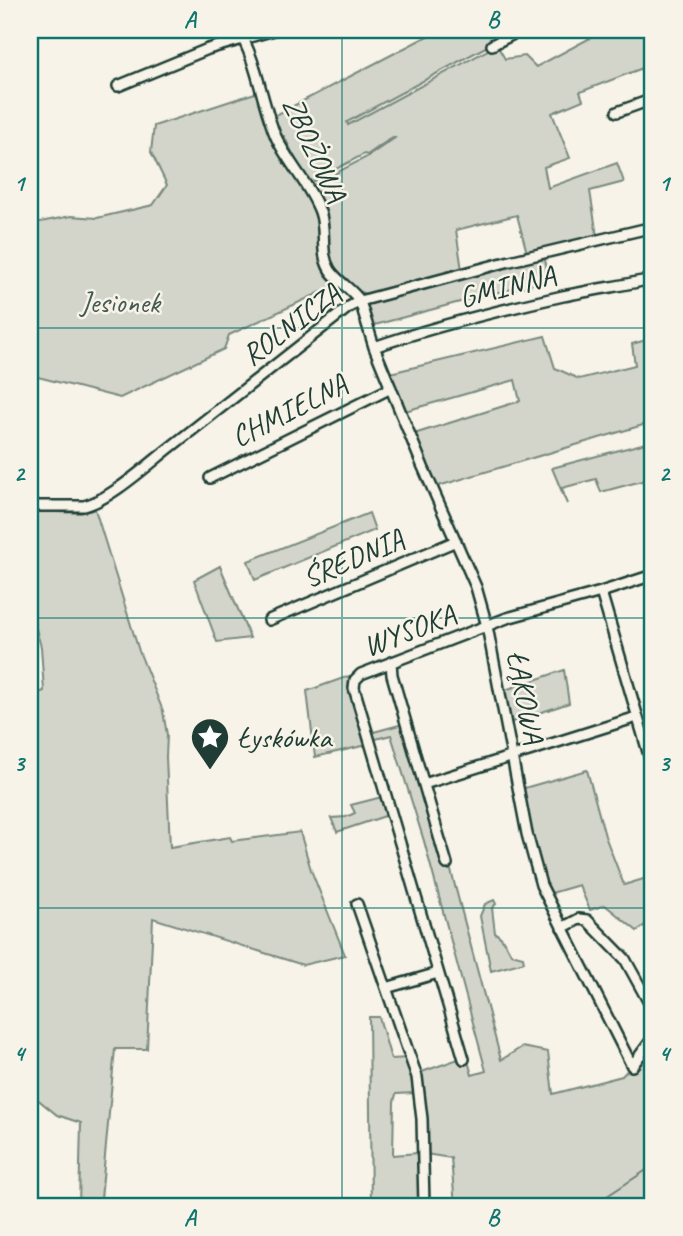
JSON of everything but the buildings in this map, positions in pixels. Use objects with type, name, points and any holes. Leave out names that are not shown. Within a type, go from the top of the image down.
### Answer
[{"type":"street","points":[[118,86],[241,34],[274,30]]},
{"type":"street","points":[[492,45],[521,30]]},
{"type":"street","name":"ZBOŻOWA","points":[[241,34],[276,137],[320,213],[328,267],[360,302]]},
{"type":"street","points":[[617,112],[653,99]]},
{"type":"street","name":"ROLNICZA","points":[[30,506],[84,506],[104,498],[349,307],[360,302],[510,261],[653,227]]},
{"type":"street","name":"GMINNA","points":[[374,347],[519,307],[653,279]]},
{"type":"street","name":"ŁĄKOWA","points":[[360,302],[390,388],[477,587],[533,861],[541,886],[632,1066],[653,1038]]},
{"type":"street","name":"CHMIELNA","points":[[210,478],[390,388]]},
{"type":"street","name":"ŚREDNIA","points":[[269,620],[456,541]]},
{"type":"street","name":"WYSOKA","points":[[464,1059],[354,688],[355,680],[361,674],[507,618],[653,575]]},
{"type":"street","points":[[600,592],[653,769]]},
{"type":"street","points":[[391,662],[392,675],[447,864]]},
{"type":"street","points":[[424,783],[637,717]]},
{"type":"street","points":[[357,904],[417,1077],[422,1119],[424,1206]]},
{"type":"street","points":[[562,928],[579,919],[587,920],[625,959],[653,1010]]},
{"type":"street","points":[[386,988],[438,973]]},
{"type":"green space","name":"Jesionek","points":[[439,30],[517,30],[347,122],[348,125],[497,45],[505,59],[525,56],[536,67],[605,30],[653,30],[653,64],[580,92],[583,100],[552,113],[570,158],[544,167],[548,188],[617,163],[624,182],[590,191],[597,236],[527,253],[517,215],[456,230],[462,270],[365,294],[338,284],[229,335],[224,349],[120,398],[30,375],[30,224],[71,216],[97,218],[153,205],[167,185],[151,152],[154,126],[258,92],[270,133],[302,187],[309,187],[367,157],[395,138],[308,184],[284,136],[279,136],[272,117]]},
{"type":"green space","points":[[544,256],[549,276],[530,285],[371,326],[366,303]]},
{"type":"green space","points":[[545,336],[555,368],[579,379],[635,365],[632,344],[653,338],[653,422],[435,487],[414,434],[520,401],[515,380],[405,411],[390,373]]},
{"type":"green space","points":[[653,441],[653,478],[601,492],[596,479],[562,488],[567,504],[552,468]]},
{"type":"green space","points":[[94,506],[139,651],[163,711],[167,735],[170,847],[230,837],[232,841],[300,832],[311,870],[345,955],[303,965],[153,918],[147,1049],[115,1049],[101,1199],[134,1206],[79,1206],[81,1123],[57,1115],[30,1093],[30,696],[44,691],[41,647],[30,607],[30,511],[81,513]]},
{"type":"green space","points":[[369,513],[375,530],[255,580],[248,561]]},
{"type":"green space","points":[[220,566],[250,638],[217,642],[194,580]]},
{"type":"green space","points":[[564,670],[569,703],[509,723],[502,691]]},
{"type":"green space","points":[[349,676],[367,745],[315,757],[307,691]]},
{"type":"green space","points":[[403,724],[444,868],[450,867],[501,1060],[522,1047],[548,1052],[553,1094],[622,1076],[653,1043],[653,1206],[455,1206],[451,1158],[419,1153],[419,1206],[371,1206],[369,1017],[379,1017],[391,1059],[409,1058],[412,1068],[415,1093],[396,1094],[394,1102],[393,1155],[418,1153],[419,1073],[461,1058],[463,1064],[468,1061],[472,1075],[486,1071],[424,841],[391,735],[372,740],[370,733]]},
{"type":"green space","points":[[587,770],[605,836],[624,885],[653,876],[653,919],[637,931],[605,905],[590,910],[579,885],[548,894],[521,789]]},
{"type":"green space","points":[[382,797],[388,815],[337,832],[331,818],[346,817],[355,813],[351,805]]},
{"type":"green space","points":[[494,900],[496,904],[492,908],[495,933],[503,939],[511,954],[523,957],[524,962],[491,971],[480,916],[485,904]]},
{"type":"waterway","points":[[592,1206],[653,1164]]},
{"type":"place","name":"Łyskówka","points":[[210,771]]}]
